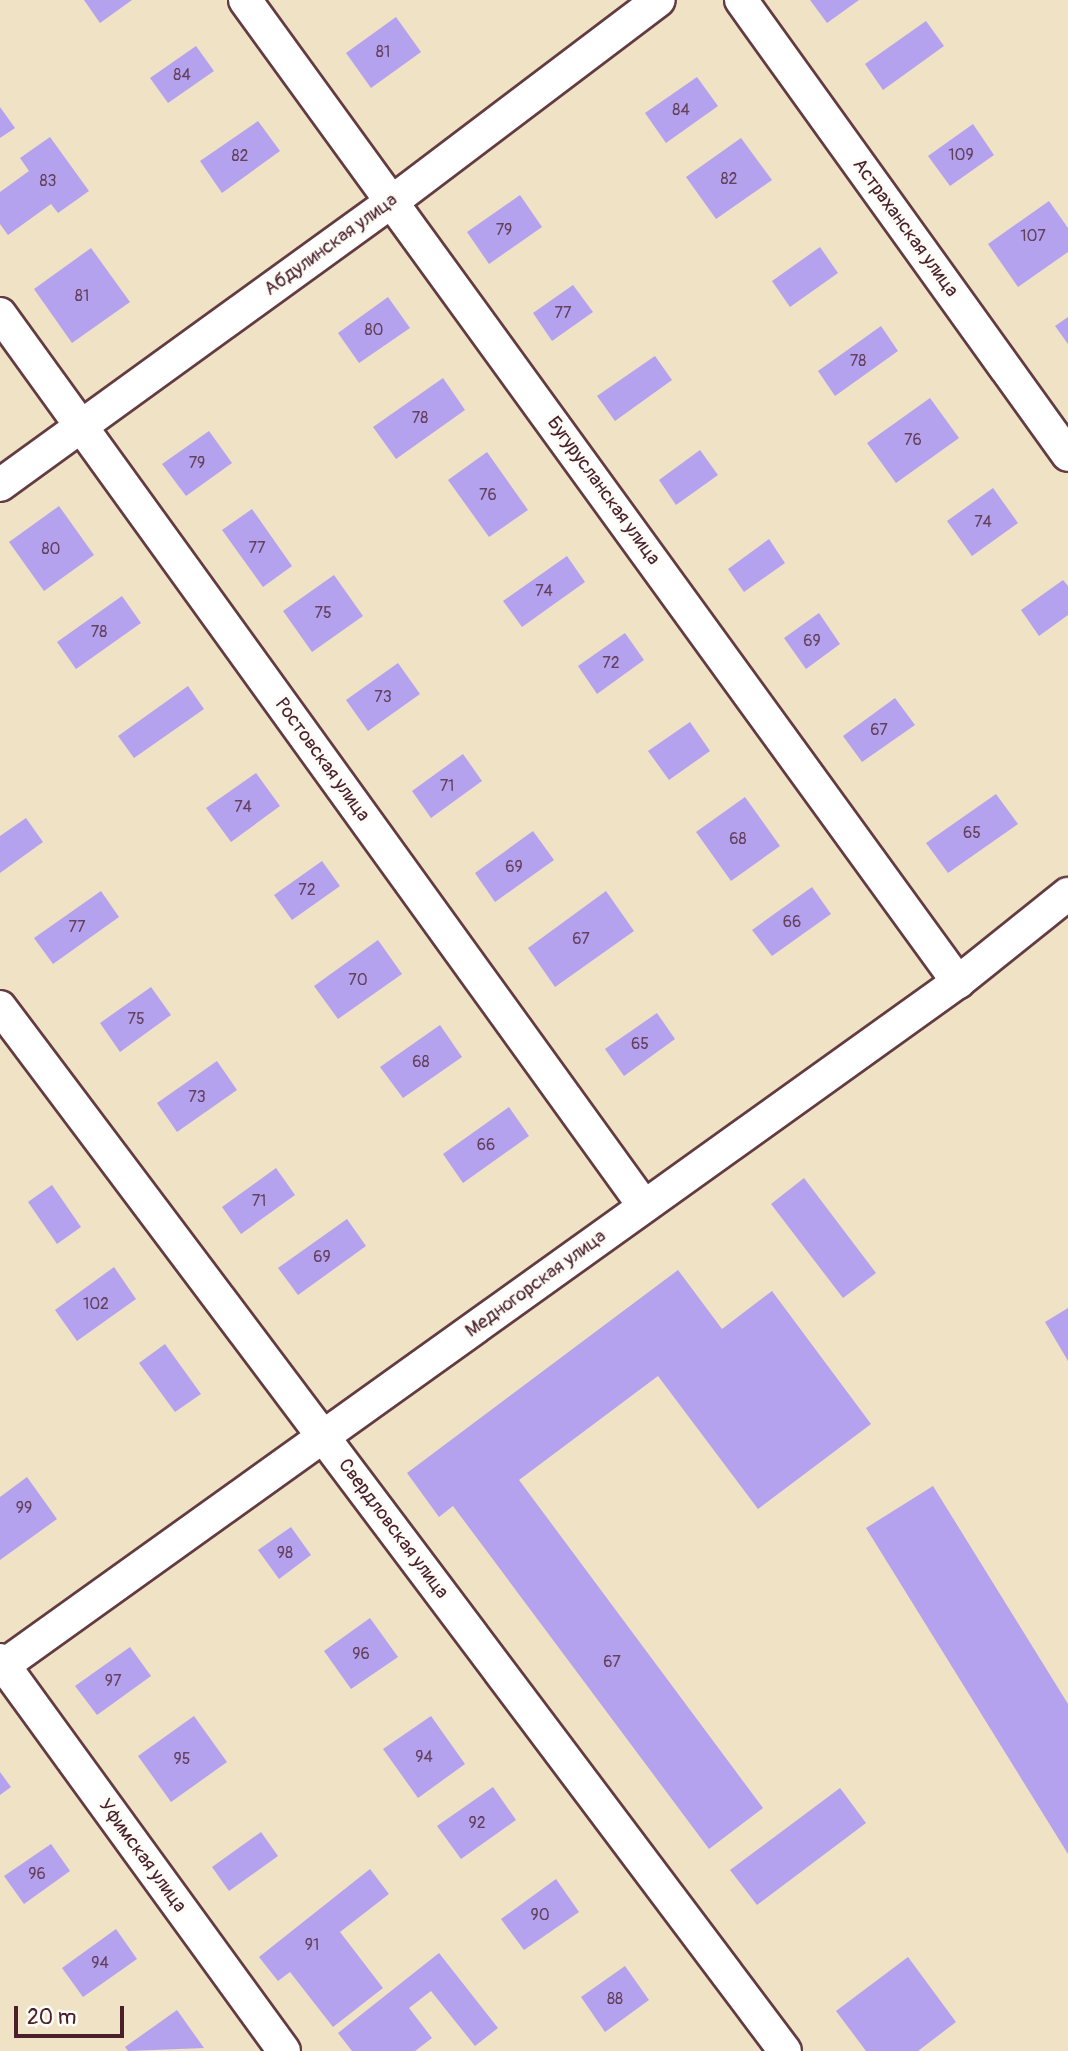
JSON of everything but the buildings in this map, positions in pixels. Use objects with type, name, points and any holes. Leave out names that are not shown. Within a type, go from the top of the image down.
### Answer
[{"type":"street","name":"Бугурусланская улица","points":[[245,0],[958,982]]},
{"type":"street","name":"Абдулинская улица","points":[[0,485],[393,201],[659,0]]},
{"type":"street","name":"Астраханская улица","points":[[741,0],[1068,455]]},
{"type":"street","name":"Ростовская улица","points":[[0,314],[644,1206]]},
{"type":"street","name":"Медногорская улица","points":[[1,1664],[958,982],[1068,894]]},
{"type":"street","name":"Свердловская улица","points":[[0,1007],[785,2051]]},
{"type":"street","name":"Уфимская улица","points":[[1,1664],[285,2051]]}]
